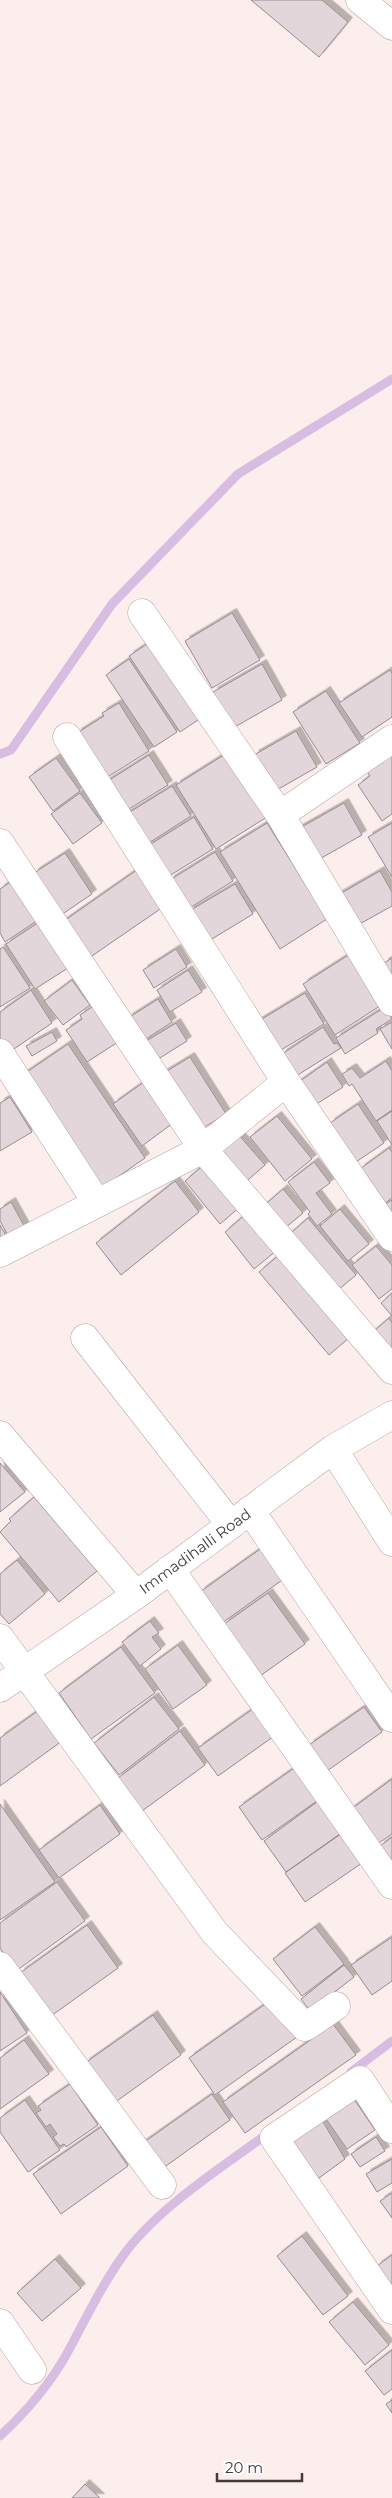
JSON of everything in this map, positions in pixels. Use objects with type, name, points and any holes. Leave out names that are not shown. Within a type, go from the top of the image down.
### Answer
[{"type":"street","points":[[360,0],[390,21]]},
{"type":"street","points":[[142,613],[280,815],[392,1002]]},
{"type":"street","points":[[67,737],[286,1082],[392,1237]]},
{"type":"street","points":[[280,815],[392,738]]},
{"type":"street","points":[[0,842],[203,1149],[392,1370]]},
{"type":"street","points":[[0,1053],[97,1203]]},
{"type":"street","points":[[0,1253],[203,1149],[286,1082]]},
{"type":"street","points":[[85,1338],[240,1518],[392,1718]]},
{"type":"street","name":"Immadihalli Road","points":[[0,1688],[136,1595],[332,1448],[392,1416]]},
{"type":"street","points":[[0,1435],[136,1595]]},
{"type":"street","points":[[332,1448],[392,1542]]},
{"type":"street","points":[[170,1569],[392,1885]]},
{"type":"street","points":[[0,1638],[215,1933],[305,2027],[336,2006]]},
{"type":"street","points":[[0,1966],[162,2185]]},
{"type":"street","points":[[392,2129],[360,2080],[274,2138],[392,2310]]},
{"type":"street","points":[[0,2323],[32,2370]]},
{"type":"building","points":[[251,0],[322,0],[348,22],[319,57]]},
{"type":"building","points":[[232,613],[260,660],[212,688],[185,641]]},
{"type":"building","points":[[150,642],[201,718],[180,732],[129,656]]},
{"type":"building","points":[[129,659],[177,732],[154,747],[106,675]]},
{"type":"building","points":[[262,664],[282,700],[233,728],[213,692]]},
{"type":"building","points":[[390,670],[392,673],[392,717],[362,737],[339,703]]},
{"type":"building","points":[[326,691],[360,743],[326,764],[293,712]]},
{"type":"building","points":[[119,703],[149,751],[106,778],[77,733],[104,716],[102,713]]},
{"type":"building","points":[[296,731],[317,767],[275,791],[254,755]]},
{"type":"building","points":[[392,752],[392,814],[382,821],[358,785],[370,776],[366,770]]},
{"type":"building","points":[[227,753],[267,817],[216,849],[176,785]]},
{"type":"building","points":[[149,755],[168,785],[124,812],[106,782]]},
{"type":"building","points":[[56,758],[80,791],[53,811],[29,777]]},
{"type":"building","points":[[172,786],[191,816],[144,846],[125,815]]},
{"type":"building","points":[[80,793],[102,823],[73,844],[51,814]]},
{"type":"building","points":[[344,803],[362,835],[316,861],[298,829]]},
{"type":"building","points":[[194,817],[213,849],[169,876],[146,847]]},
{"type":"building","points":[[267,823],[327,919],[280,949],[220,852]]},
{"type":"building","points":[[392,823],[392,877],[368,837]]},
{"type":"building","points":[[215,852],[233,881],[188,909],[170,880]]},
{"type":"building","points":[[65,853],[92,894],[61,915],[34,873]]},
{"type":"building","points":[[144,865],[169,903],[86,960],[61,923]]},
{"type":"building","points":[[380,871],[392,892],[392,906],[356,926],[338,895]]},
{"type":"building","points":[[12,881],[38,920],[5,942],[0,933],[0,889]]},
{"type":"building","points":[[235,884],[253,914],[207,942],[189,911]]},
{"type":"building","points":[[39,922],[68,968],[35,989],[6,944]]},
{"type":"building","points":[[3,947],[30,988],[0,1007],[0,949]]},
{"type":"building","points":[[176,949],[187,967],[154,988],[143,970]]},
{"type":"building","points":[[350,954],[383,1004],[335,1035],[303,984]]},
{"type":"building","points":[[392,958],[392,977],[384,963]]},
{"type":"building","points":[[188,970],[202,992],[170,1012],[157,990]]},
{"type":"building","points":[[72,980],[90,1005],[63,1025],[44,1001]]},
{"type":"building","points":[[31,990],[52,1023],[8,1053],[0,1041],[0,1012]]},
{"type":"building","points":[[305,993],[324,1024],[276,1053],[257,1022]]},
{"type":"building","points":[[158,999],[172,1022],[143,1041],[128,1018]]},
{"type":"building","points":[[95,1005],[118,1042],[87,1062],[66,1030],[82,1019],[80,1015]]},
{"type":"building","points":[[385,1007],[392,1019],[376,1029],[378,1033],[345,1054],[336,1038]]},
{"type":"building","points":[[392,1022],[392,1049],[380,1029]]},
{"type":"building","points":[[176,1023],[187,1041],[155,1061],[143,1043]]},
{"type":"building","points":[[323,1027],[334,1044],[337,1043],[341,1048],[296,1076],[282,1054]]},
{"type":"building","points":[[52,1032],[57,1041],[32,1056],[26,1046]]},
{"type":"building","points":[[68,1044],[145,1158],[99,1190],[21,1076]]},
{"type":"building","points":[[190,1057],[226,1114],[198,1131],[162,1074]]},
{"type":"building","points":[[386,1061],[392,1071],[392,1110],[376,1121],[352,1084],[349,1086],[342,1074],[352,1068],[360,1078]]},
{"type":"building","points":[[327,1062],[343,1087],[312,1107],[296,1084]]},
{"type":"building","points":[[144,1082],[173,1123],[142,1146],[113,1104]]},
{"type":"building","points":[[10,1097],[32,1132],[0,1151],[0,1103]]},
{"type":"building","points":[[358,1104],[384,1143],[356,1162],[330,1123]]},
{"type":"building","points":[[392,1111],[392,1145],[377,1121]]},
{"type":"building","points":[[277,1116],[312,1159],[285,1181],[250,1137]]},
{"type":"building","points":[[238,1134],[265,1165],[242,1185],[215,1155]]},
{"type":"building","points":[[389,1148],[392,1152],[392,1198],[384,1204],[360,1169]]},
{"type":"building","points":[[314,1162],[330,1183],[316,1193],[332,1214],[317,1226],[308,1214],[310,1212],[288,1182]]},
{"type":"building","points":[[206,1163],[241,1206],[220,1224],[185,1181]]},
{"type":"building","points":[[175,1181],[199,1212],[121,1275],[96,1243]]},
{"type":"building","points":[[283,1189],[303,1213],[279,1233],[260,1209]]},
{"type":"building","points":[[392,1200],[392,1217],[384,1205]]},
{"type":"building","points":[[11,1202],[26,1229],[10,1239],[0,1221],[0,1209]]},
{"type":"building","points":[[340,1209],[369,1244],[348,1261],[320,1226]]},
{"type":"building","points":[[247,1213],[277,1250],[254,1269],[225,1232]]},
{"type":"building","points":[[308,1218],[356,1275],[332,1295],[285,1238]]},
{"type":"building","points":[[0,1225],[8,1239],[0,1243]]},
{"type":"building","points":[[376,1246],[392,1265],[392,1289],[379,1299],[352,1265]]},
{"type":"building","points":[[280,1254],[350,1337],[329,1355],[259,1272]]},
{"type":"building","points":[[392,1293],[392,1316],[381,1303]]},
{"type":"building","points":[[389,1318],[392,1323],[392,1367],[367,1337]]},
{"type":"building","points":[[0,1463],[25,1492],[0,1512]]},
{"type":"building","points":[[34,1497],[97,1571],[59,1602],[0,1532],[11,1521],[9,1519]]},
{"type":"building","points":[[263,1547],[285,1578],[222,1623],[200,1592]]},
{"type":"building","points":[[17,1560],[45,1594],[9,1624],[0,1614],[0,1574]]},
{"type":"building","points":[[268,1593],[305,1644],[260,1676],[224,1624]]},
{"type":"building","points":[[150,1621],[159,1633],[152,1637],[161,1649],[140,1666],[122,1642]]},
{"type":"building","points":[[178,1645],[207,1685],[173,1709],[145,1669]]},
{"type":"building","points":[[121,1647],[155,1693],[91,1739],[59,1693]]},
{"type":"building","points":[[154,1697],[179,1729],[119,1775],[94,1743]]},
{"type":"building","points":[[257,1706],[277,1734],[218,1776],[198,1748]]},
{"type":"building","points":[[364,1707],[382,1732],[327,1771],[309,1745]]},
{"type":"building","points":[[39,1710],[62,1741],[0,1786],[0,1738]]},
{"type":"building","points":[[180,1731],[205,1765],[142,1811],[118,1778]]},
{"type":"building","points":[[297,1766],[321,1798],[262,1840],[239,1807]]},
{"type":"building","points":[[392,1779],[392,1834],[376,1845],[350,1810]]},
{"type":"building","points":[[321,1799],[344,1831],[286,1872],[264,1841]]},
{"type":"building","points":[[0,1804],[55,1882],[0,1920]]},
{"type":"building","points":[[100,1805],[120,1834],[59,1878],[39,1850]]},
{"type":"building","points":[[345,1831],[365,1861],[305,1902],[285,1873]]},
{"type":"building","points":[[392,1837],[392,1863],[380,1846]]},
{"type":"building","points":[[57,1882],[85,1921],[16,1971],[0,1948],[0,1923]]},
{"type":"building","points":[[87,1925],[118,1968],[51,2016],[20,1973]]},
{"type":"building","points":[[315,1927],[344,1964],[302,1996],[273,1959]]},
{"type":"building","points":[[392,1937],[392,1981],[372,1995],[351,1965]]},
{"type":"building","points":[[344,1965],[354,1977],[310,2011],[301,1999]]},
{"type":"building","points":[[0,1992],[27,2033],[0,2051]]},
{"type":"building","points":[[271,2000],[297,2037],[215,2095],[189,2058]]},
{"type":"building","points":[[153,2015],[181,2055],[114,2103],[85,2063]]},
{"type":"building","points":[[333,2024],[356,2055],[245,2133],[223,2102]]},
{"type":"building","points":[[24,2040],[49,2074],[0,2109],[0,2058]]},
{"type":"building","points":[[70,2084],[98,2125],[66,2147],[64,2144],[60,2146],[53,2137],[57,2134],[50,2124],[46,2127],[36,2113],[41,2110],[38,2106]]},
{"type":"building","points":[[350,2093],[375,2130],[347,2149],[322,2113]]},
{"type":"building","points":[[212,2094],[230,2120],[159,2171],[140,2145]]},
{"type":"building","points":[[25,2100],[60,2150],[28,2172],[0,2132],[0,2118]]},
{"type":"building","points":[[319,2115],[345,2159],[319,2178],[288,2139]]},
{"type":"building","points":[[101,2127],[128,2166],[61,2214],[33,2174]]},
{"type":"building","points":[[376,2137],[385,2151],[360,2167],[351,2154]]},
{"type":"building","points":[[392,2159],[392,2183],[377,2192],[366,2174]]},
{"type":"building","points":[[392,2193],[392,2218],[380,2201]]},
{"type":"building","points":[[302,2236],[348,2296],[323,2315],[277,2256]]},
{"type":"building","points":[[392,2255],[392,2288],[377,2266]]},
{"type":"building","points":[[55,2259],[81,2288],[42,2321],[17,2293]]},
{"type":"building","points":[[353,2302],[389,2345],[365,2365],[329,2322]]},
{"type":"building","points":[[392,2350],[392,2389],[384,2395],[365,2371]]},
{"type":"building","points":[[392,2400],[392,2413],[386,2404]]},
{"type":"building","points":[[85,2484],[100,2498],[72,2498]]},
{"type":"waterway","points":[[0,754],[11,750],[112,604],[238,474],[392,379]]},
{"type":"waterway","points":[[351,2072],[392,2041]]},
{"type":"waterway","points":[[0,2436],[44,2389],[65,2357],[106,2281],[136,2239],[171,2205],[270,2132]]}]
